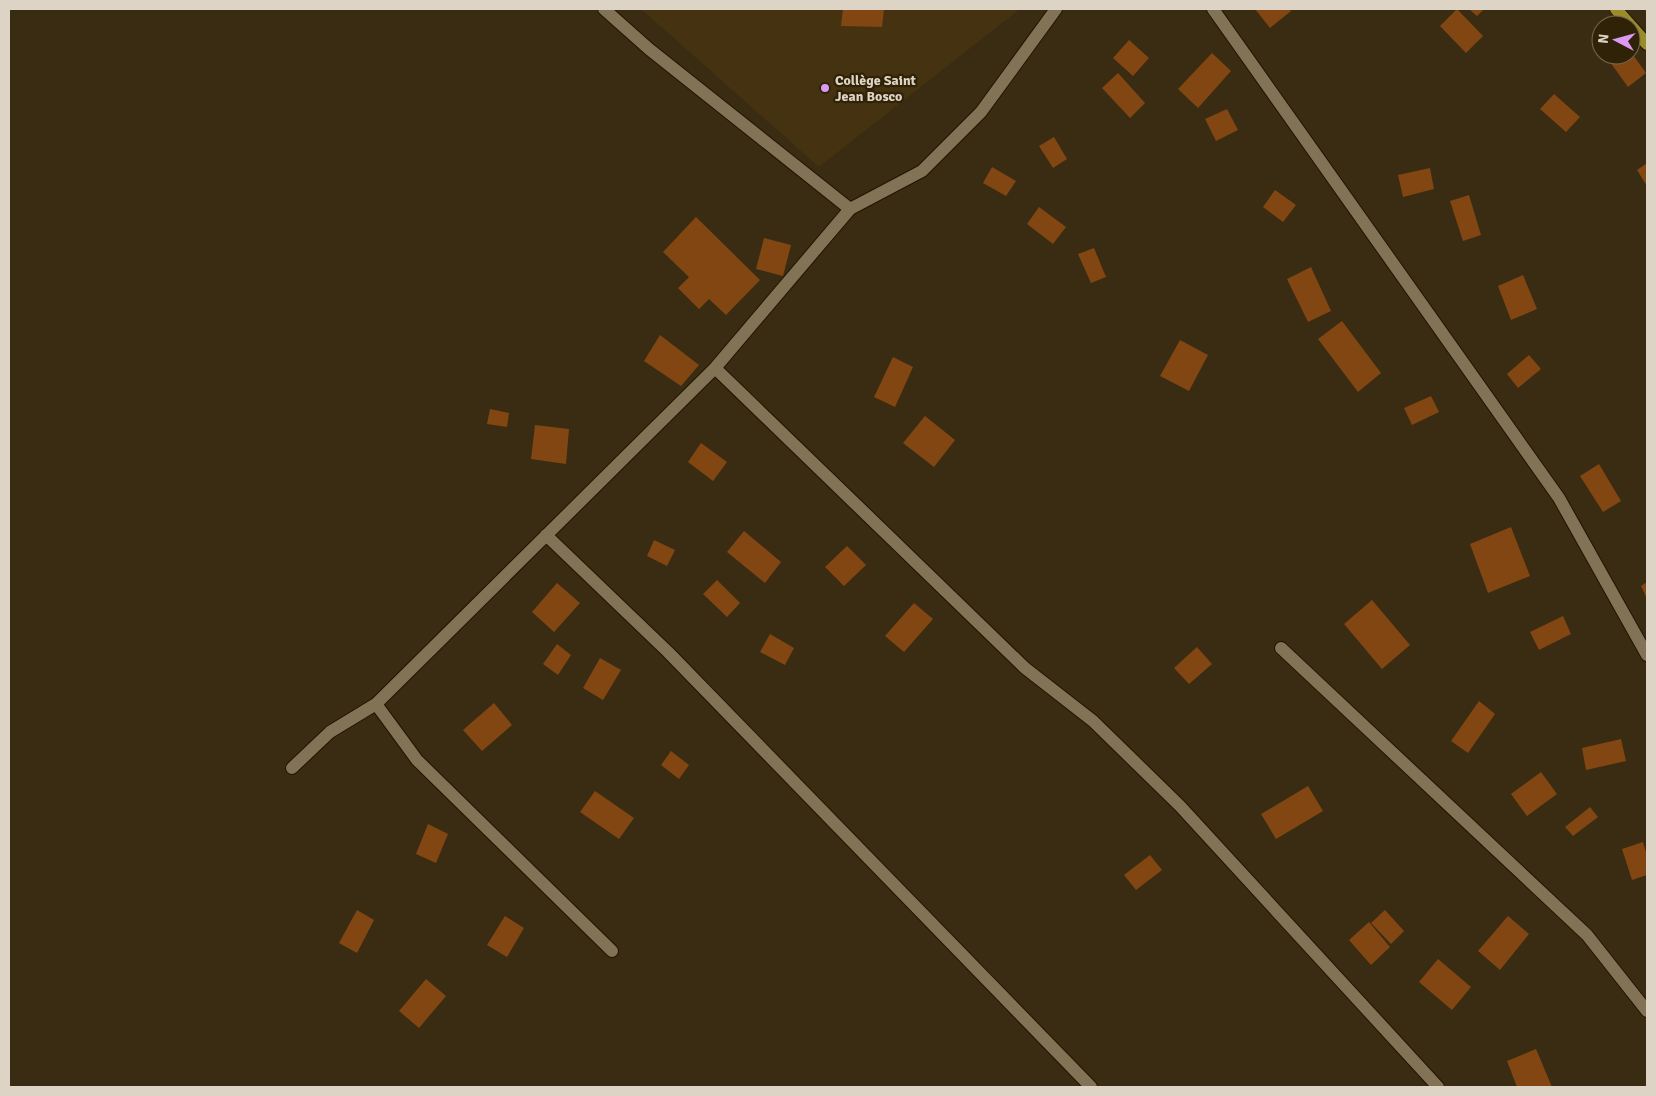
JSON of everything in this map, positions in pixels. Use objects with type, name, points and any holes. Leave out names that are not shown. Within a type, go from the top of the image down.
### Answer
[{"type":"street","points":[[604,9],[649,49],[850,209]]},
{"type":"street","points":[[292,768],[330,732],[376,704],[715,368],[850,209],[922,170],[981,112],[1056,9]]},
{"type":"street","points":[[1213,9],[1558,498],[1647,655]]},
{"type":"street","points":[[715,368],[1026,668],[1093,721],[1173,799],[1438,1087]]},
{"type":"street","points":[[546,535],[668,652],[1091,1087]]},
{"type":"street","points":[[1282,648],[1587,936],[1647,1011]]},
{"type":"street","points":[[376,704],[416,760],[612,951]]},
{"type":"shaded area","name":"Collège Saint Jean Bosco","points":[[641,9],[1020,9],[819,167]]},
{"type":"building","points":[[843,9],[884,9],[882,27],[841,26]]},
{"type":"building","points":[[1255,9],[1289,9],[1291,11],[1270,28]]},
{"type":"building","points":[[1457,9],[1483,36],[1466,53],[1440,26]]},
{"type":"building","points":[[1469,9],[1484,9],[1477,16]]},
{"type":"building","points":[[1129,40],[1149,58],[1133,76],[1113,58]]},
{"type":"building","points":[[1212,53],[1231,71],[1198,108],[1178,89]]},
{"type":"building","points":[[1612,65],[1640,65],[1646,73],[1628,87]]},
{"type":"building","points":[[1118,73],[1145,103],[1130,118],[1102,88]]},
{"type":"building","points":[[1554,94],[1580,117],[1566,132],[1540,109]]},
{"type":"building","points":[[1227,109],[1238,130],[1216,141],[1205,119]]},
{"type":"building","points":[[1054,137],[1067,159],[1053,168],[1039,146]]},
{"type":"building","points":[[1647,163],[1647,186],[1637,170]]},
{"type":"building","points":[[992,167],[1016,181],[1006,196],[983,183]]},
{"type":"building","points":[[1430,168],[1434,189],[1403,197],[1398,175]]},
{"type":"building","points":[[1275,190],[1296,205],[1283,222],[1263,207]]},
{"type":"building","points":[[1469,195],[1481,235],[1463,241],[1450,201]]},
{"type":"building","points":[[1039,207],[1066,227],[1053,244],[1027,224]]},
{"type":"building","points":[[696,217],[760,280],[726,315],[709,299],[699,309],[678,288],[689,277],[663,252]]},
{"type":"building","points":[[764,238],[791,245],[783,276],[756,269]]},
{"type":"building","points":[[1094,248],[1106,277],[1091,283],[1078,254]]},
{"type":"building","points":[[1311,267],[1331,311],[1308,322],[1287,279]]},
{"type":"building","points":[[1523,275],[1537,309],[1511,320],[1498,286]]},
{"type":"building","points":[[1342,321],[1381,373],[1358,392],[1318,339]]},
{"type":"building","points":[[660,335],[699,365],[681,386],[644,361]]},
{"type":"building","points":[[1180,340],[1208,355],[1189,391],[1160,376]]},
{"type":"building","points":[[1529,355],[1541,369],[1518,388],[1507,374]]},
{"type":"building","points":[[893,357],[913,367],[895,407],[874,397]]},
{"type":"building","points":[[1431,396],[1439,412],[1412,425],[1404,408]]},
{"type":"building","points":[[490,409],[509,413],[507,427],[487,424]]},
{"type":"building","points":[[925,416],[955,440],[934,467],[903,443]]},
{"type":"building","points":[[535,425],[569,429],[566,464],[531,459]]},
{"type":"building","points":[[701,443],[727,462],[713,481],[688,462]]},
{"type":"building","points":[[1599,464],[1621,501],[1603,512],[1580,476]]},
{"type":"building","points":[[1511,527],[1530,576],[1488,593],[1470,544]]},
{"type":"building","points":[[744,531],[781,562],[765,583],[727,552]]},
{"type":"building","points":[[654,540],[675,550],[667,566],[647,556]]},
{"type":"building","points":[[847,546],[866,565],[844,586],[825,567]]},
{"type":"building","points":[[717,580],[740,603],[727,617],[703,594]]},
{"type":"building","points":[[1647,582],[1647,599],[1641,586]]},
{"type":"building","points":[[557,583],[580,603],[554,632],[532,612]]},
{"type":"building","points":[[1372,600],[1410,645],[1382,669],[1344,624]]},
{"type":"building","points":[[914,603],[933,619],[904,652],[885,636]]},
{"type":"building","points":[[1563,616],[1571,634],[1539,650],[1530,632]]},
{"type":"building","points":[[770,634],[794,648],[785,665],[760,652]]},
{"type":"building","points":[[557,644],[571,655],[558,675],[543,664]]},
{"type":"building","points":[[1197,647],[1212,664],[1189,684],[1174,668]]},
{"type":"building","points":[[600,658],[621,670],[603,700],[583,688]]},
{"type":"building","points":[[1479,701],[1495,714],[1468,753],[1451,741]]},
{"type":"building","points":[[494,703],[512,725],[482,751],[463,730]]},
{"type":"building","points":[[1621,739],[1626,761],[1586,770],[1582,748]]},
{"type":"building","points":[[671,751],[689,765],[679,779],[661,765]]},
{"type":"building","points":[[1541,772],[1557,794],[1527,816],[1511,794]]},
{"type":"building","points":[[1308,786],[1323,811],[1276,839],[1261,814]]},
{"type":"building","points":[[595,791],[634,818],[619,839],[580,812]]},
{"type":"building","points":[[1590,807],[1598,817],[1573,836],[1565,827]]},
{"type":"building","points":[[428,824],[448,834],[436,863],[416,854]]},
{"type":"building","points":[[1643,842],[1647,856],[1647,875],[1632,880],[1622,849]]},
{"type":"building","points":[[1150,855],[1162,870],[1136,890],[1124,875]]},
{"type":"building","points":[[357,910],[374,920],[357,953],[339,943]]},
{"type":"building","points":[[1385,910],[1404,931],[1391,944],[1371,923]]},
{"type":"building","points":[[505,916],[524,928],[507,957],[487,945]]},
{"type":"building","points":[[1508,916],[1529,934],[1500,970],[1478,951]]},
{"type":"building","points":[[1369,922],[1390,947],[1371,965],[1349,940]]},
{"type":"building","points":[[1438,959],[1471,987],[1452,1010],[1419,982]]},
{"type":"building","points":[[426,979],[446,996],[419,1028],[399,1011]]},
{"type":"building","points":[[1536,1049],[1552,1087],[1517,1087],[1507,1061]]},
{"type":"place","name":"Collège Saint Jean Bosco","points":[[825,88]]}]
